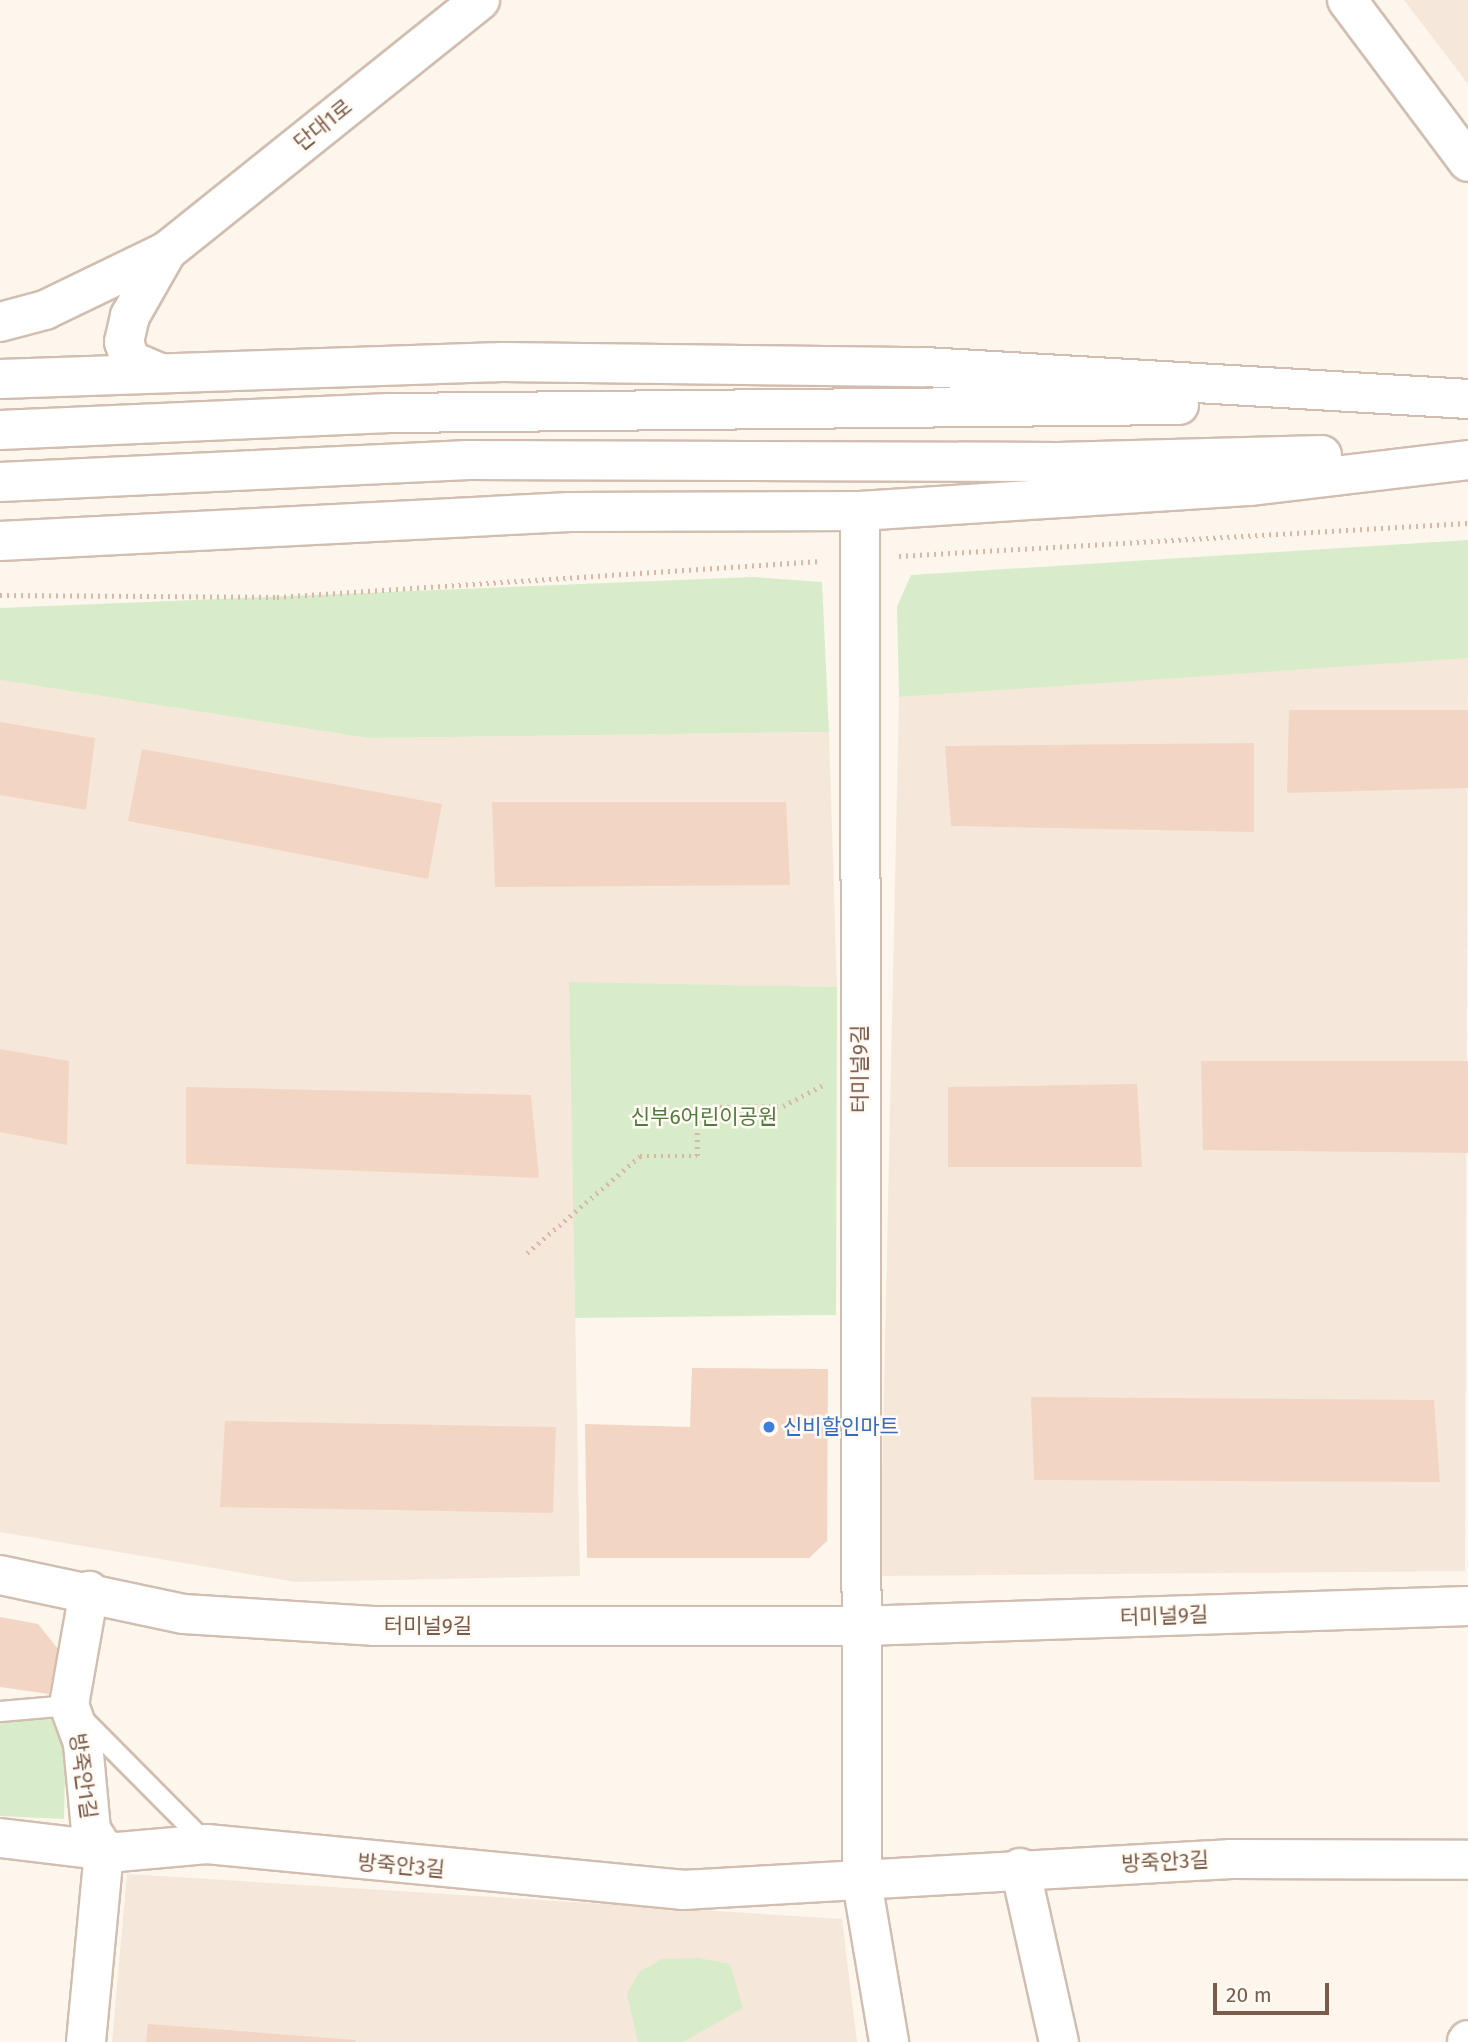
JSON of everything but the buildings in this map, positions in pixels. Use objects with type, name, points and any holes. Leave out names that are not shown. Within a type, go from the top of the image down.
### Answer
[{"type":"street","name":"단대1로","points":[[167,251],[480,0]]},
{"type":"street","points":[[1347,0],[1468,162]]},
{"type":"street","points":[[0,322],[45,310],[167,251]]},
{"type":"street","points":[[160,373],[131,360],[124,342],[131,316],[167,251]]},
{"type":"street","points":[[0,377],[502,362],[925,367],[1468,399]]},
{"type":"street","points":[[0,430],[390,413],[819,411],[1468,399]]},
{"type":"street","points":[[0,482],[468,460],[824,457],[1058,462],[1468,452]]},
{"type":"street","points":[[0,541],[569,512],[860,511],[1251,486],[1468,460]]},
{"type":"street","name":"터미널9길","points":[[860,511],[860,1626]]},
{"type":"street","name":"터미널9길","points":[[0,1575],[89,1591],[184,1614],[373,1626],[860,1626],[1468,1606]]},
{"type":"street","name":"방죽안1길","points":[[86,2042],[104,1850],[91,1830],[83,1743],[69,1705],[89,1591]]},
{"type":"street","points":[[860,1626],[862,1882],[889,2042]]},
{"type":"street","name":"방죽안3길","points":[[0,1838],[104,1850],[207,1844],[682,1890],[862,1882],[1020,1868],[1231,1859],[1468,1860]]},
{"type":"street","points":[[1020,1868],[1059,2042]]},
{"type":"lane","points":[[0,1711],[69,1705],[207,1844]]},
{"type":"path","points":[[0,595],[276,597],[860,558],[1468,523]]},
{"type":"path","points":[[527,1254],[640,1156],[697,1156],[697,1121],[713,1107],[783,1106],[819,1085],[860,1087]]},
{"type":"shaded area","points":[[1404,0],[1468,0],[1468,84]]},
{"type":"shaded area","points":[[1468,654],[1465,1571],[880,1576],[899,697]]},
{"type":"shaded area","points":[[0,680],[367,738],[829,732],[837,987],[569,983],[580,1576],[296,1582],[0,1532]]},
{"type":"shaded area","points":[[127,1874],[842,1919],[857,2042],[112,2042]]},
{"type":"green space","points":[[1468,540],[1468,658],[899,697],[897,607],[911,575]]},
{"type":"green space","points":[[753,577],[822,582],[829,732],[367,738],[0,680],[0,608]]},
{"type":"green space","name":"신부6어린이공원","points":[[569,982],[837,987],[836,1315],[575,1318]]},
{"type":"green space","points":[[50,1716],[66,1728],[64,1819],[0,1816],[0,1720]]},
{"type":"green space","points":[[698,1958],[730,1964],[743,2008],[683,2042],[638,2042],[627,1994],[639,1972],[662,1959]]},
{"type":"place","name":"신비할인마트","points":[[769,1427]]}]
